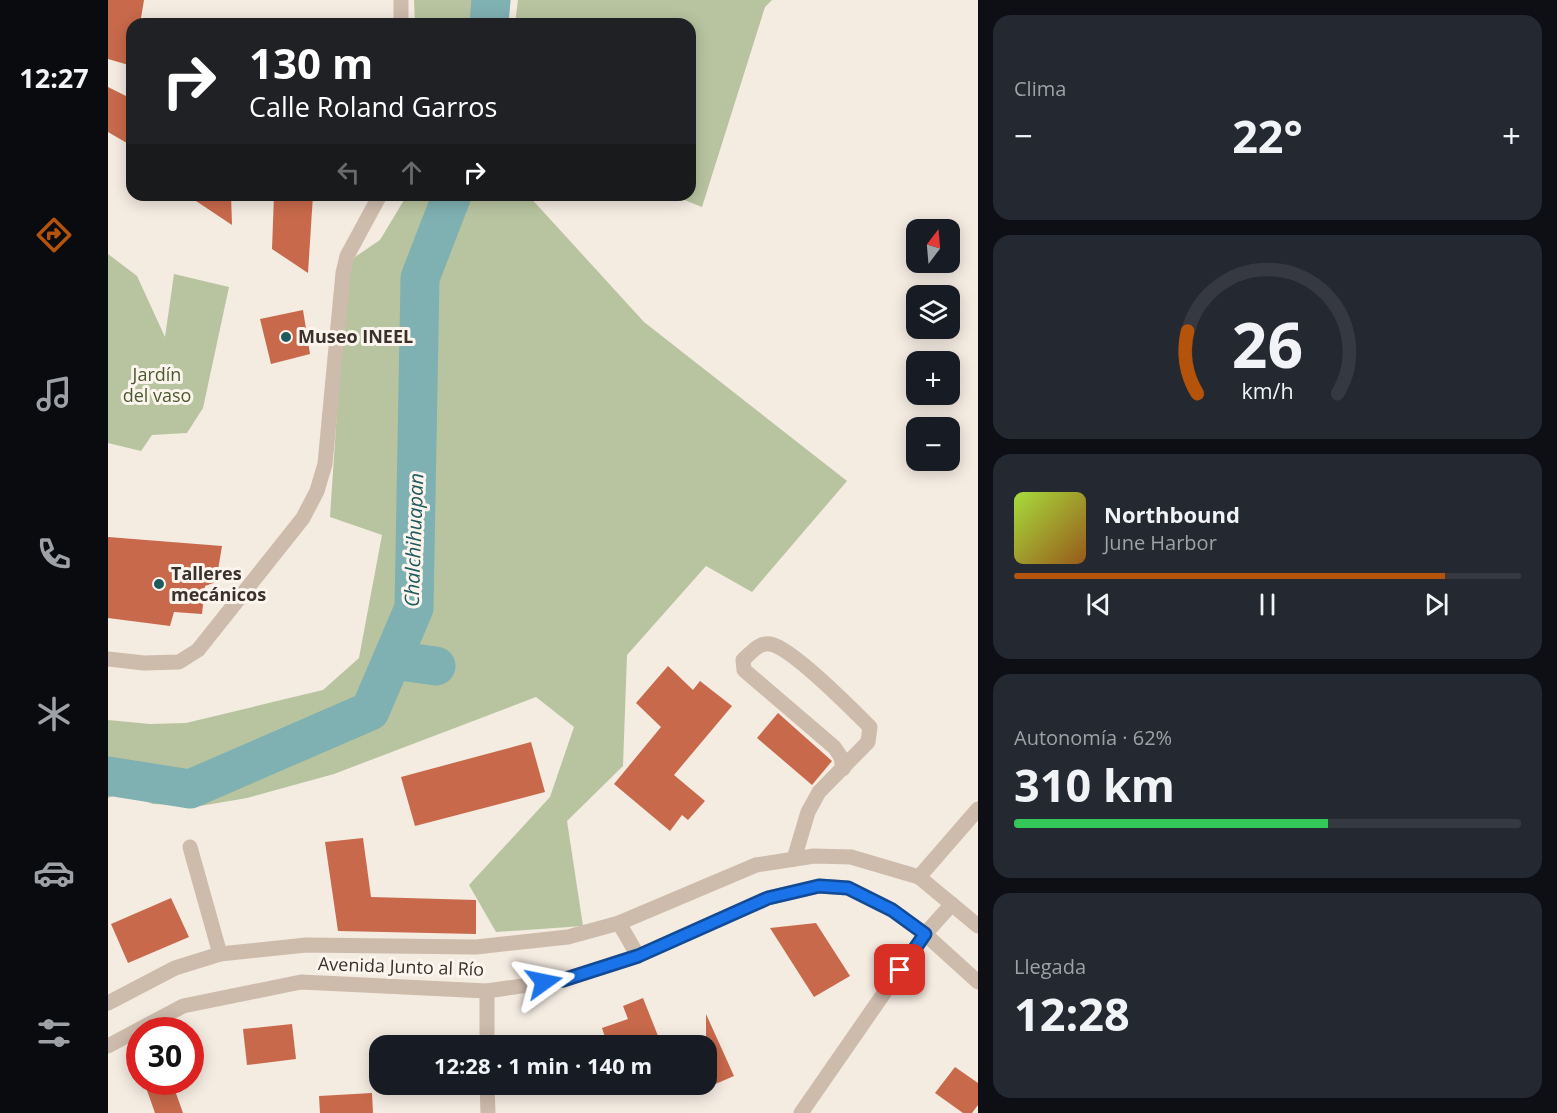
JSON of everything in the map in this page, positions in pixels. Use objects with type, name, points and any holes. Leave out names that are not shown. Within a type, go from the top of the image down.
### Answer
[{"type":"street","points":[[400,0],[401,18]]},
{"type":"street","points":[[108,659],[144,663],[179,662],[198,650],[303,518],[316,491],[324,465],[343,273],[347,256],[377,201]]},
{"type":"street","points":[[794,859],[808,812],[819,792],[843,769],[868,742],[870,728],[837,694],[785,651],[770,644],[758,646],[743,660],[744,670],[834,747],[841,757],[843,769]]},
{"type":"street","points":[[919,877],[978,809]]},
{"type":"street","points":[[190,847],[220,954]]},
{"type":"street","name":"Avenida Junto al Río","points":[[108,1003],[175,968],[220,954],[306,945],[476,947],[568,937],[619,922],[756,865],[814,856],[851,857],[919,877],[978,926]]},
{"type":"street","name":"Avenida Junto al Río","points":[[108,1046],[183,1006],[301,982],[487,991],[563,980],[638,956],[768,898],[819,886],[848,888],[892,910],[925,934],[978,982]]},
{"type":"street","points":[[801,1113],[925,934],[952,904]]},
{"type":"street","points":[[619,922],[638,956]]},
{"type":"street","points":[[487,991],[487,1035]]},
{"type":"street","points":[[487,1095],[488,1113]]},
{"type":"green space","points":[[414,0],[479,0],[475,18],[415,18]]},
{"type":"green space","points":[[518,0],[772,0],[765,7],[702,207],[687,201],[696,201],[696,18],[516,18]]},
{"type":"green space","points":[[403,201],[533,201],[644,322],[847,481],[752,592],[706,566],[627,655],[623,766],[567,821],[583,926],[496,932],[469,885],[550,797],[574,727],[536,697],[334,774],[247,798],[200,806],[153,804],[121,793],[108,798],[108,720],[150,724],[186,723],[323,690],[359,658],[382,535],[330,517],[345,291],[352,259],[380,240]]},
{"type":"green space","name":"Jardín del vaso","points":[[108,254],[137,276],[165,337],[174,274],[229,287],[203,408],[187,433],[152,435],[141,451],[108,443]]},
{"type":"building","points":[[108,0],[144,0],[141,18],[126,18],[126,64],[108,59]]},
{"type":"building","points":[[108,87],[126,96],[126,142],[108,132]]},
{"type":"building","points":[[196,201],[231,201],[232,225]]},
{"type":"building","points":[[274,201],[313,201],[308,273],[272,249]]},
{"type":"building","name":"Museo INEEL","points":[[303,310],[310,354],[271,364],[260,319]]},
{"type":"building","name":"Talleres mecánicos","points":[[108,537],[222,546],[216,582],[205,586],[202,614],[174,612],[170,626],[108,618]]},
{"type":"building","points":[[668,666],[693,690],[700,681],[732,706],[674,775],[705,801],[688,820],[682,815],[670,831],[614,784],[661,727],[636,703]]},
{"type":"building","points":[[778,713],[832,761],[812,785],[757,738]]},
{"type":"building","points":[[531,742],[545,792],[415,826],[401,777]]},
{"type":"building","points":[[363,838],[371,897],[476,900],[476,934],[338,931],[325,842]]},
{"type":"building","points":[[171,898],[189,937],[128,963],[111,924]]},
{"type":"building","points":[[816,923],[850,976],[814,997],[770,928]]},
{"type":"building","points":[[643,998],[658,1035],[604,1035],[602,1028],[628,1019],[623,1006]]},
{"type":"building","points":[[706,1014],[715,1035],[706,1035]]},
{"type":"building","points":[[292,1024],[296,1059],[247,1065],[243,1029]]},
{"type":"building","points":[[717,1038],[734,1076],[717,1083]]},
{"type":"building","points":[[955,1067],[978,1083],[978,1105],[972,1113],[963,1113],[935,1093]]},
{"type":"building","points":[[369,1093],[372,1095],[373,1113],[320,1113],[319,1096]]},
{"type":"building","points":[[149,1095],[177,1095],[183,1113],[155,1113]]},
{"type":"waterway","name":"Chalchihuapan","points":[[490,18],[491,0]]},
{"type":"waterway","name":"Chalchihuapan","points":[[108,776],[190,789],[370,711],[414,608],[420,278],[450,201]]},
{"type":"waterway","points":[[392,660],[436,666]]},
{"type":"place","name":"Museo INEEL","points":[[286,337]]},
{"type":"place","name":"Talleres mecánicos","points":[[159,584]]},
{"type":"route","points":[[544,982],[563,980],[638,956],[768,898],[819,886],[848,888],[892,910],[925,934],[900,970]]}]
